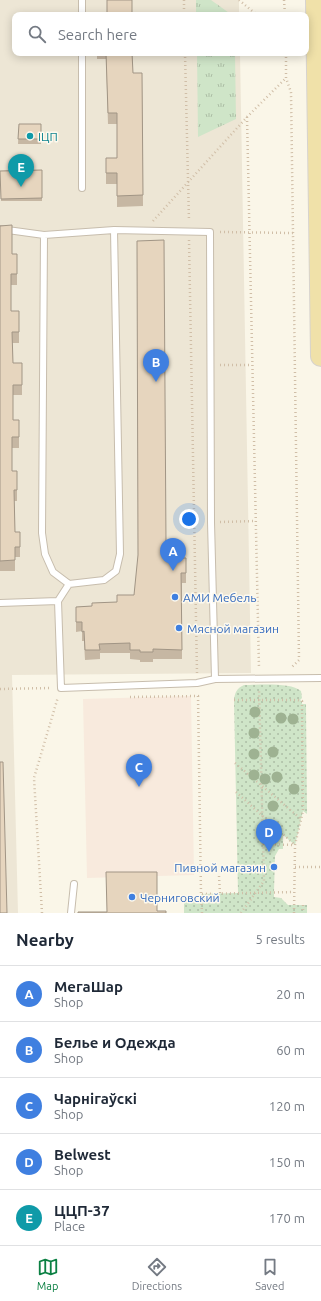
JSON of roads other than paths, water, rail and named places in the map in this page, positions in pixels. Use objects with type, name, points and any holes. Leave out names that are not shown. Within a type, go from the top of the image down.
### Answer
[{"type":"main road","points":[[316,0],[321,356]]},
{"type":"lane","points":[[82,0],[82,12]]},
{"type":"lane","points":[[82,56],[82,188]]},
{"type":"lane","points":[[0,229],[44,235],[114,230],[210,232],[211,522],[215,680]]},
{"type":"lane","points":[[44,235],[42,533],[45,554],[53,572],[69,584],[104,580],[116,570],[120,554],[114,230]]},
{"type":"lane","points":[[69,584],[58,601],[61,688],[197,683],[215,680],[321,678]]},
{"type":"lane","points":[[0,603],[58,601]]},
{"type":"lane","points":[[71,913],[74,884]]},
{"type":"place","name":"ІЦП","points":[[30,136]]},
{"type":"place","name":"ЦЦП-37","points":[[21,187]]},
{"type":"place","name":"Белье и Одежда","points":[[156,382]]},
{"type":"place","name":"МегаШар","points":[[173,571]]},
{"type":"place","name":"АМИ Мебель","points":[[175,597]]},
{"type":"place","name":"Мясной магазин","points":[[179,628]]},
{"type":"place","name":"Чарнігаўскі","points":[[139,787]]},
{"type":"place","name":"Belwest","points":[[269,852]]},
{"type":"place","name":"Пивной магазин","points":[[274,867]]},
{"type":"place","name":"Черниговский","points":[[132,897]]}]
